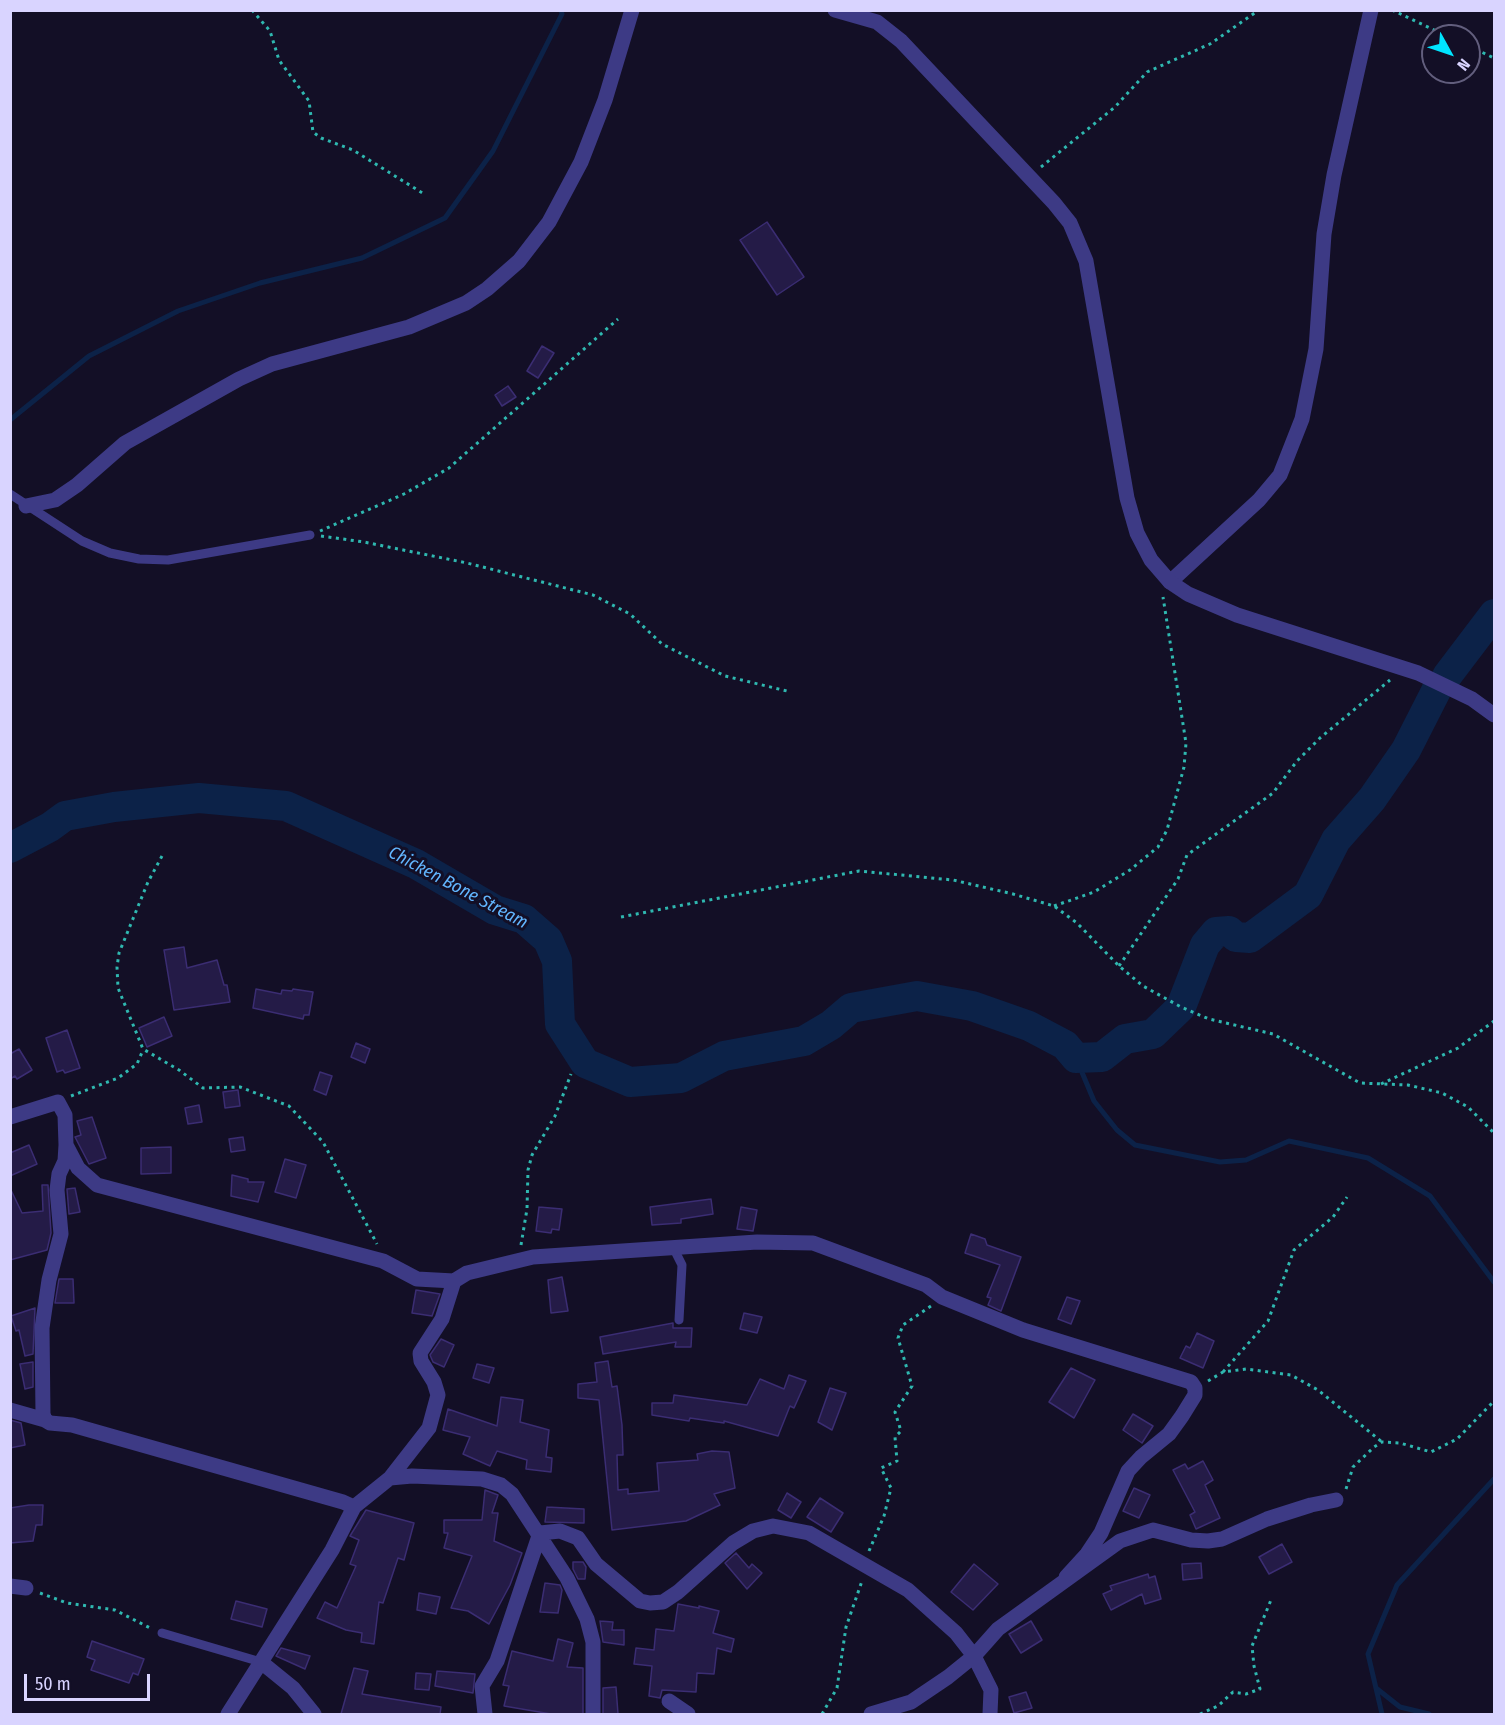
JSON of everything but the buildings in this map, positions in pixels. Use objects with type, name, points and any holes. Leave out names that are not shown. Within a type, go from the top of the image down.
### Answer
[{"type":"street","points":[[26,506],[55,500],[77,485],[125,443],[239,379],[272,364],[409,327],[466,303],[487,289],[519,261],[549,222],[581,162],[605,100],[632,10]]},
{"type":"street","points":[[835,10],[877,22],[901,41],[1070,224],[1086,261],[1127,498],[1137,533],[1151,560],[1170,582],[1188,594],[1237,615],[1418,673],[1472,699],[1494,715]]},
{"type":"street","points":[[1170,582],[1259,500],[1280,476],[1302,419],[1316,349],[1326,222],[1371,10]]},
{"type":"street","points":[[10,1117],[58,1102],[65,1115],[65,1161],[57,1190],[61,1234],[48,1280],[42,1328],[43,1414],[45,1419],[50,1424],[72,1425],[354,1507]]},
{"type":"street","points":[[66,1145],[78,1168],[97,1185],[383,1261],[417,1279],[453,1281],[467,1273],[556,1255],[757,1242],[813,1243],[926,1285],[937,1293],[1023,1330],[1102,1357],[1170,1374],[1191,1382],[1195,1388],[1195,1395],[1168,1434],[1141,1457],[1128,1472],[1101,1533],[1087,1554],[1066,1577]]},
{"type":"street","points":[[228,1714],[333,1550],[354,1507],[390,1478],[429,1428],[438,1395],[434,1382],[421,1361],[420,1353],[442,1319],[453,1281]]},
{"type":"street","points":[[10,1410],[45,1419]]},
{"type":"street","points":[[390,1478],[434,1476],[482,1479],[501,1485],[520,1504],[540,1533],[587,1619],[593,1642],[593,1714]]},
{"type":"street","points":[[872,1714],[911,1702],[974,1656],[998,1629],[1066,1577],[1120,1541],[1138,1533],[1153,1530],[1191,1540],[1222,1539],[1267,1518],[1311,1504],[1336,1500]]},
{"type":"street","points":[[540,1533],[560,1532],[578,1538],[597,1564],[640,1601],[650,1604],[663,1602],[678,1592],[733,1543],[753,1531],[773,1526],[810,1533],[908,1590],[956,1633],[974,1656],[991,1690],[990,1714]]},
{"type":"street","points":[[485,1714],[481,1697],[482,1686],[497,1661],[540,1533]]},
{"type":"street","points":[[10,1586],[26,1588]]},
{"type":"street","points":[[261,1662],[293,1688],[314,1714]]},
{"type":"street","points":[[669,1701],[687,1714]]},
{"type":"lane","points":[[10,494],[82,541],[110,553],[139,559],[168,560],[310,535]]},
{"type":"lane","points":[[668,1248],[675,1251],[682,1264],[679,1320]]},
{"type":"lane","points":[[162,1633],[261,1662]]},
{"type":"path","points":[[252,10],[270,31],[279,60],[309,100],[313,132],[321,138],[353,150],[424,194]]},
{"type":"path","points":[[1029,177],[1115,107],[1147,72],[1210,44],[1259,10]]},
{"type":"path","points":[[1392,10],[1422,24]]},
{"type":"path","points":[[310,535],[404,494],[449,468],[618,319]]},
{"type":"path","points":[[310,535],[364,542],[467,563],[593,595],[630,614],[662,644],[725,676],[787,691]]},
{"type":"path","points":[[1054,906],[1094,892],[1130,870],[1158,847],[1167,830],[1184,767],[1186,743],[1159,569]]},
{"type":"path","points":[[1119,966],[1178,879],[1187,855],[1273,793],[1320,738],[1403,669]]},
{"type":"path","points":[[162,856],[148,882],[119,953],[117,967],[118,988],[143,1049],[180,1070],[203,1089],[240,1088],[289,1106],[323,1142],[355,1199],[383,1261]]},
{"type":"path","points":[[621,916],[859,871],[953,880],[1054,906],[1077,923],[1119,966],[1143,986],[1181,1007],[1209,1018],[1273,1034],[1360,1083],[1408,1085],[1442,1093],[1468,1107],[1494,1133]]},
{"type":"path","points":[[1377,1085],[1458,1048],[1494,1021]]},
{"type":"path","points":[[58,1102],[84,1089],[118,1078],[137,1064],[143,1049]]},
{"type":"path","points":[[518,1261],[527,1209],[528,1170],[532,1155],[555,1116],[571,1074]]},
{"type":"path","points":[[1195,1388],[1223,1372],[1268,1321],[1294,1250],[1333,1217],[1347,1197]]},
{"type":"path","points":[[822,1714],[837,1688],[846,1627],[872,1540],[884,1516],[891,1488],[881,1468],[897,1461],[895,1437],[901,1431],[895,1412],[912,1386],[898,1338],[903,1326],[929,1308],[937,1293]]},
{"type":"path","points":[[1223,1372],[1246,1369],[1291,1375],[1318,1390],[1382,1442],[1400,1443],[1431,1452],[1457,1439],[1494,1401]]},
{"type":"path","points":[[1336,1500],[1343,1495],[1353,1467],[1362,1456],[1382,1442]]},
{"type":"path","points":[[26,1588],[67,1604],[115,1610],[162,1633]]},
{"type":"path","points":[[1200,1714],[1218,1706],[1233,1692],[1246,1694],[1260,1689],[1252,1646],[1271,1600]]},
{"type":"waterway","points":[[10,420],[89,356],[178,311],[260,283],[362,258],[445,218],[493,151],[562,14],[561,10]]},
{"type":"waterway","points":[[1447,676],[1494,614]]},
{"type":"waterway","name":"Chicken Bone Stream","points":[[10,848],[50,827],[65,816],[114,807],[199,798],[286,806],[416,864],[495,910],[524,919],[548,940],[557,961],[560,1024],[585,1063],[630,1082],[681,1078],[724,1056],[804,1041],[831,1025],[851,1008],[917,996],[972,1006],[1029,1026],[1065,1045],[1076,1058],[1102,1057],[1125,1039],[1153,1034],[1181,1007],[1205,945],[1216,932],[1229,931],[1236,937],[1250,938],[1308,895],[1336,840],[1372,799],[1406,750],[1436,691]]},
{"type":"waterway","points":[[1076,1058],[1094,1101],[1117,1130],[1135,1145],[1220,1162],[1246,1160],[1289,1141],[1368,1158],[1430,1196],[1494,1282]]},
{"type":"waterway","points":[[1382,1714],[1368,1654],[1397,1585],[1494,1479]]},
{"type":"waterway","points":[[1376,1688],[1400,1707],[1429,1714]]}]
